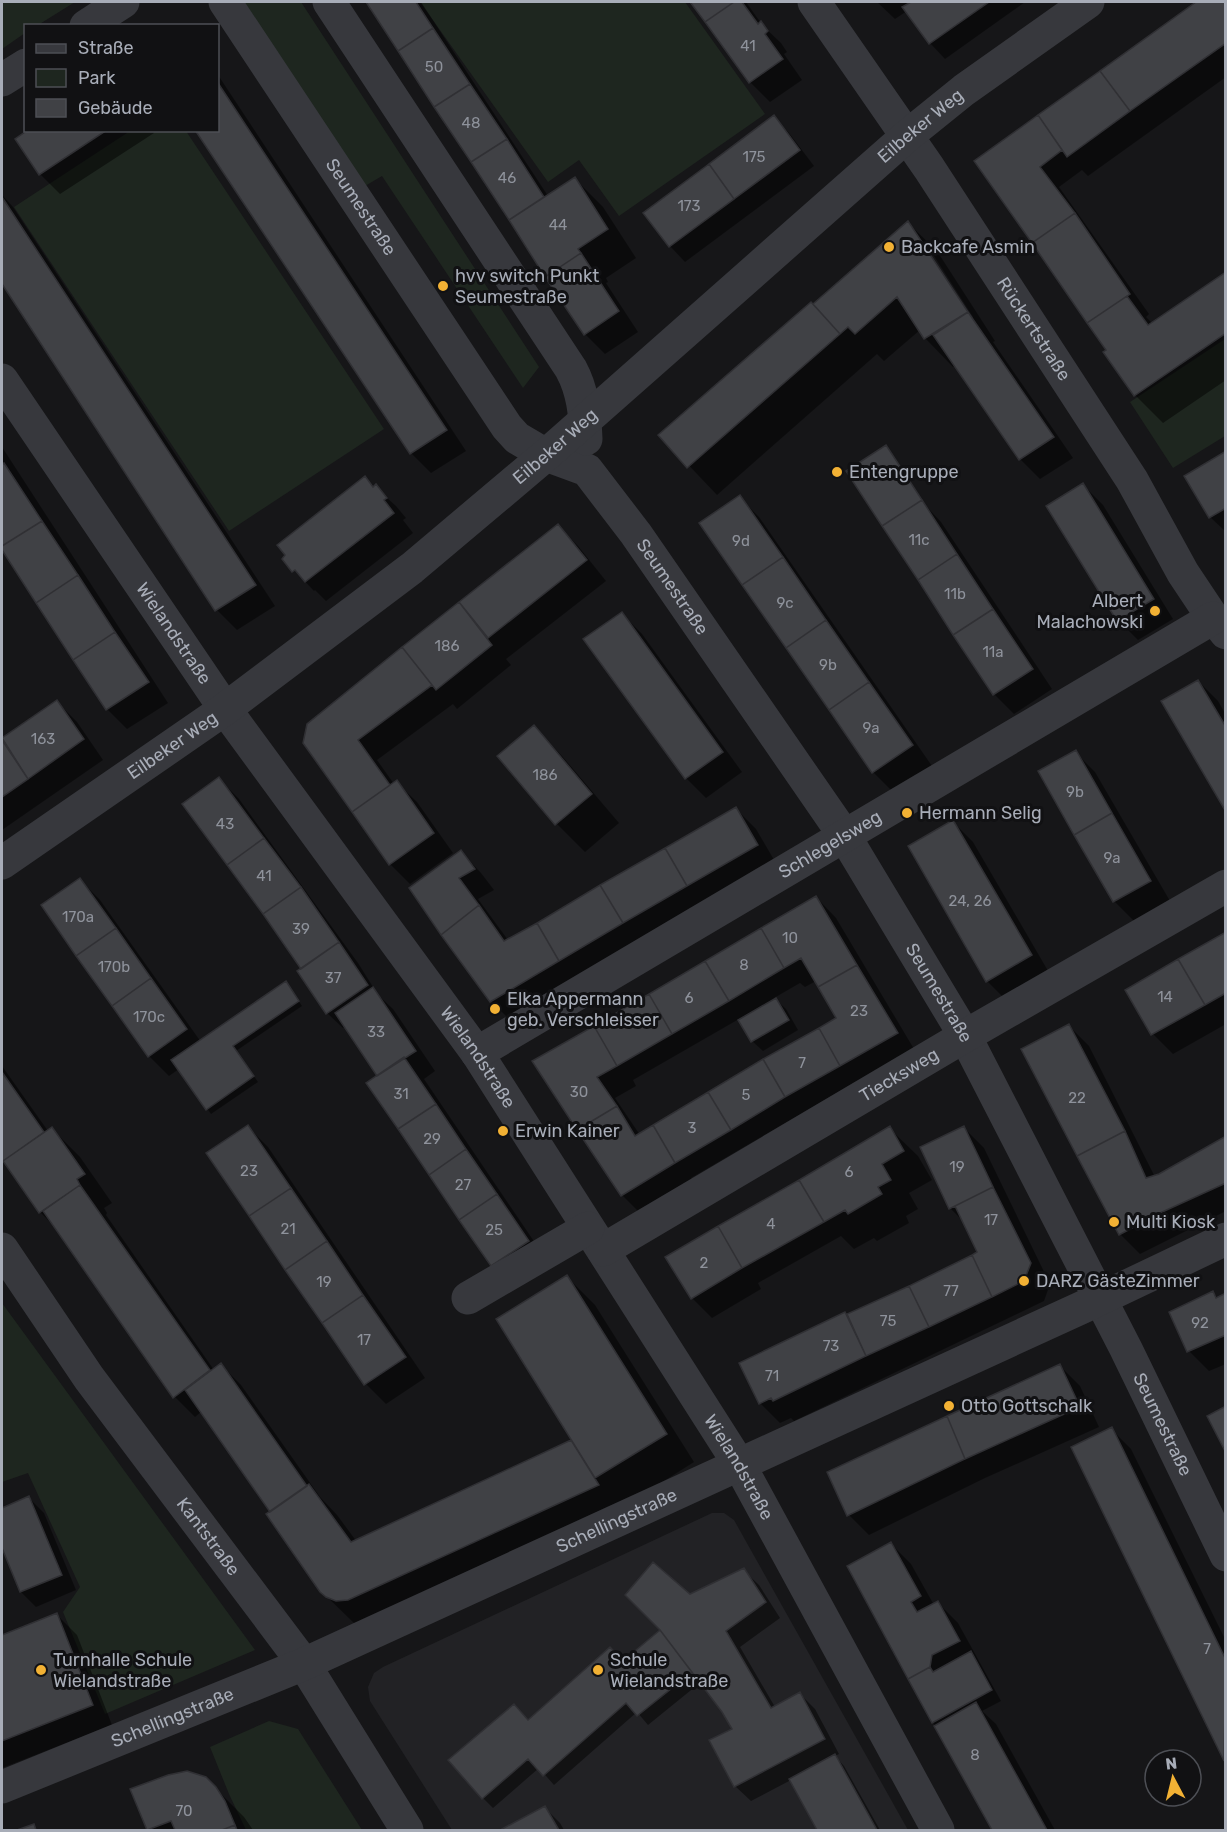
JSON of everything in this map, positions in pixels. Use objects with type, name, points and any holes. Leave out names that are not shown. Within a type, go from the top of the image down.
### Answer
[{"type":"street","points":[[89,24],[123,2]]},
{"type":"street","name":"Seumestraße","points":[[225,2],[507,427],[517,438],[546,455],[586,470],[636,534],[844,835],[965,1036],[1131,1359],[1226,1555]]},
{"type":"street","points":[[329,2],[572,369],[580,384],[586,420],[586,470]]},
{"type":"street","name":"Rückertstraße","points":[[814,2],[907,136],[1132,480],[1183,573],[1219,626]]},
{"type":"street","name":"Eilbeker Weg","points":[[2,863],[225,709],[412,568],[546,455],[907,136],[964,90],[1088,2]]},
{"type":"street","points":[[2,80],[24,65]]},
{"type":"street","name":"Wielandstraße","points":[[2,380],[225,709],[477,1053],[739,1464],[938,1830]]},
{"type":"street","name":"Schlegelsweg","points":[[477,1053],[844,835],[1219,626]]},
{"type":"street","name":"Tiecksweg","points":[[468,1298],[596,1239],[965,1036],[1226,886]]},
{"type":"street","name":"Schellingstraße","points":[[2,1787],[304,1664],[1226,1239]]},
{"type":"street","name":"Kantstraße","points":[[2,1249],[89,1377],[304,1664],[407,1830]]},
{"type":"shaded area","name":"Schule Wielandstraße","points":[[712,1513],[724,1513],[734,1520],[908,1830],[452,1830],[370,1701],[368,1687],[374,1673]]},
{"type":"green space","points":[[2,2],[75,2],[40,24],[24,24],[24,34],[2,49]]},
{"type":"green space","points":[[243,2],[301,2],[539,367],[523,388],[382,176],[365,186]]},
{"type":"green space","points":[[420,2],[685,2],[765,114],[619,216],[579,160],[548,182]]},
{"type":"green space","points":[[128,132],[187,132],[384,429],[229,531],[14,207]]},
{"type":"green space","points":[[1225,339],[1225,436],[1173,468],[1130,402]]},
{"type":"green space","points":[[2,1303],[255,1650],[105,1714],[63,1612],[80,1587],[28,1473],[2,1482]]},
{"type":"green space","points":[[269,1721],[298,1729],[362,1830],[246,1830],[210,1747]]},
{"type":"building","points":[[366,2],[416,2],[433,28],[398,51]]},
{"type":"building","points":[[690,2],[734,2],[705,22]]},
{"type":"building","points":[[734,2],[742,2],[758,24],[761,21],[768,31],[765,34],[783,59],[749,83],[705,22]]},
{"type":"building","points":[[911,2],[989,2],[929,44],[902,7]]},
{"type":"building","points":[[1196,2],[1224,2],[1226,4],[1226,43],[1130,111],[1100,71]]},
{"type":"building","points":[[433,28],[470,84],[434,107],[398,51]]},
{"type":"building","points":[[1100,71],[1130,111],[1067,157],[1038,115]]},
{"type":"building","points":[[470,84],[507,139],[471,162],[434,107]]},
{"type":"building","points":[[219,85],[447,430],[410,454],[196,132],[219,132]]},
{"type":"building","points":[[774,115],[800,150],[734,199],[709,164]]},
{"type":"building","points":[[1038,115],[1062,150],[1040,167],[1075,213],[1032,243],[974,161]]},
{"type":"building","points":[[25,132],[104,132],[39,175],[15,139]]},
{"type":"building","points":[[507,139],[544,197],[509,220],[471,162]]},
{"type":"building","points":[[709,164],[734,199],[669,247],[643,213]]},
{"type":"building","points":[[575,177],[608,229],[578,249],[581,253],[545,277],[509,220]]},
{"type":"building","points":[[2,197],[256,585],[215,611],[2,284]]},
{"type":"building","points":[[1075,213],[1130,294],[1087,323],[1032,243]]},
{"type":"building","points":[[908,221],[968,312],[924,339],[897,297],[855,334],[848,327],[840,334],[813,304]]},
{"type":"building","points":[[581,253],[619,311],[584,335],[545,277]]},
{"type":"building","points":[[1226,272],[1226,333],[1134,396],[1103,352],[1106,350],[1087,323],[1127,296],[1148,325]]},
{"type":"building","points":[[811,302],[840,334],[687,468],[658,435]]},
{"type":"building","points":[[968,312],[1054,437],[1019,460],[933,335]]},
{"type":"building","points":[[886,445],[922,500],[882,526],[846,471]]},
{"type":"building","points":[[1226,451],[1226,508],[1209,518],[1184,476]]},
{"type":"building","points":[[4,463],[42,521],[2,546],[2,465]]},
{"type":"building","points":[[365,476],[373,487],[376,484],[387,498],[384,500],[394,513],[305,582],[295,570],[292,572],[282,559],[285,555],[277,545]]},
{"type":"building","points":[[1083,483],[1154,599],[1117,621],[1046,506]]},
{"type":"building","points":[[740,495],[783,557],[742,585],[699,523]]},
{"type":"building","points":[[922,500],[957,554],[918,580],[882,526]]},
{"type":"building","points":[[42,521],[78,575],[36,603],[2,550],[2,546]]},
{"type":"building","points":[[558,524],[587,560],[488,638],[459,602]]},
{"type":"building","points":[[957,554],[993,609],[953,635],[918,580]]},
{"type":"building","points":[[783,557],[826,620],[786,648],[742,585]]},
{"type":"building","points":[[78,575],[115,632],[73,660],[36,603]]},
{"type":"building","points":[[459,602],[492,645],[436,690],[402,647]]},
{"type":"building","points":[[993,609],[1033,669],[993,695],[953,635]]},
{"type":"building","points":[[622,612],[723,752],[685,779],[583,639]]},
{"type":"building","points":[[826,620],[869,682],[829,710],[786,648]]},
{"type":"building","points":[[115,632],[149,682],[106,710],[73,660]]},
{"type":"building","points":[[402,647],[432,685],[358,740],[390,785],[352,812],[303,743],[307,724]]},
{"type":"building","points":[[1198,680],[1226,727],[1226,812],[1161,701]]},
{"type":"building","points":[[869,682],[913,745],[872,773],[829,710]]},
{"type":"building","points":[[57,700],[84,739],[28,779],[2,738]]},
{"type":"building","points":[[534,725],[592,794],[555,825],[497,756]]},
{"type":"building","points":[[2,740],[28,779],[2,797]]},
{"type":"building","points":[[1076,750],[1112,813],[1074,835],[1038,771]]},
{"type":"building","points":[[219,777],[264,838],[227,865],[182,804]]},
{"type":"building","points":[[397,780],[434,833],[389,865],[352,812]]},
{"type":"building","points":[[736,807],[758,845],[687,886],[665,848]]},
{"type":"building","points":[[1112,813],[1151,881],[1113,902],[1074,835]]},
{"type":"building","points":[[953,820],[1032,955],[986,982],[908,846]]},
{"type":"building","points":[[264,838],[301,887],[263,914],[227,865]]},
{"type":"building","points":[[665,848],[687,886],[623,923],[600,885]]},
{"type":"building","points":[[461,850],[475,869],[459,878],[479,905],[441,935],[409,888]]},
{"type":"building","points":[[80,878],[116,928],[76,956],[41,905]]},
{"type":"building","points":[[600,885],[623,923],[559,961],[537,923]]},
{"type":"building","points":[[301,887],[339,942],[301,969],[263,914]]},
{"type":"building","points":[[816,896],[857,965],[818,987],[801,958],[784,968],[761,928]]},
{"type":"building","points":[[479,905],[504,941],[537,923],[559,961],[490,1002],[441,935]]},
{"type":"building","points":[[116,928],[151,978],[112,1006],[76,956]]},
{"type":"building","points":[[761,928],[784,968],[729,1001],[705,961]]},
{"type":"building","points":[[1226,932],[1226,993],[1205,1005],[1178,959]]},
{"type":"building","points":[[339,942],[368,985],[326,1014],[297,971]]},
{"type":"building","points":[[1178,959],[1205,1005],[1151,1035],[1125,990]]},
{"type":"building","points":[[705,961],[729,1001],[672,1034],[649,994]]},
{"type":"building","points":[[857,965],[898,1033],[840,1066],[819,1028],[836,1018],[818,987]]},
{"type":"building","points":[[151,978],[187,1029],[148,1057],[112,1006]]},
{"type":"building","points":[[286,981],[299,1001],[233,1046],[254,1076],[206,1110],[171,1060]]},
{"type":"building","points":[[373,987],[416,1051],[377,1076],[335,1013]]},
{"type":"building","points":[[649,994],[672,1034],[617,1066],[594,1026]]},
{"type":"building","points":[[776,998],[789,1020],[751,1042],[738,1020]]},
{"type":"building","points":[[1069,1024],[1125,1131],[1077,1156],[1021,1049]]},
{"type":"building","points":[[594,1026],[617,1066],[597,1077],[617,1106],[577,1130],[532,1061]]},
{"type":"building","points":[[819,1028],[840,1066],[785,1097],[763,1059]]},
{"type":"building","points":[[404,1057],[436,1104],[398,1129],[366,1083]]},
{"type":"building","points":[[763,1059],[785,1097],[731,1130],[708,1092]]},
{"type":"building","points":[[2,1072],[44,1132],[3,1161],[2,1159]]},
{"type":"building","points":[[708,1092],[731,1130],[675,1163],[653,1125]]},
{"type":"building","points":[[436,1104],[466,1149],[429,1175],[398,1129]]},
{"type":"building","points":[[617,1106],[635,1136],[653,1125],[675,1163],[621,1196],[577,1130]]},
{"type":"building","points":[[248,1125],[291,1188],[249,1216],[206,1153]]},
{"type":"building","points":[[890,1126],[904,1151],[882,1164],[891,1180],[878,1187],[882,1194],[848,1214],[845,1210],[824,1222],[799,1180]]},
{"type":"building","points":[[964,1126],[993,1187],[949,1209],[920,1147]]},
{"type":"building","points":[[52,1127],[85,1174],[77,1179],[80,1185],[39,1213],[3,1161]]},
{"type":"building","points":[[1125,1131],[1146,1178],[1159,1174],[1226,1136],[1226,1183],[1160,1213],[1119,1235],[1077,1156]]},
{"type":"building","points":[[466,1149],[497,1194],[459,1220],[429,1175]]},
{"type":"building","points":[[799,1180],[824,1222],[742,1268],[718,1226]]},
{"type":"building","points":[[80,1185],[210,1370],[173,1398],[43,1211]]},
{"type":"building","points":[[993,1187],[1031,1263],[1024,1281],[992,1297],[972,1255],[977,1252],[955,1206]]},
{"type":"building","points":[[291,1188],[327,1241],[285,1270],[249,1216]]},
{"type":"building","points":[[497,1194],[529,1241],[491,1266],[459,1220]]},
{"type":"building","points":[[718,1226],[742,1268],[691,1299],[665,1257]]},
{"type":"building","points":[[327,1241],[363,1295],[322,1323],[285,1270]]},
{"type":"building","points":[[972,1255],[992,1297],[929,1327],[909,1286]]},
{"type":"building","points":[[567,1275],[667,1434],[595,1478],[496,1319]]},
{"type":"building","points":[[909,1286],[929,1327],[866,1356],[847,1314]]},
{"type":"building","points":[[1213,1291],[1216,1298],[1226,1293],[1226,1335],[1187,1352],[1169,1312]]},
{"type":"building","points":[[363,1295],[406,1357],[364,1385],[322,1323]]},
{"type":"building","points":[[845,1312],[866,1356],[773,1401],[771,1398],[759,1404],[739,1363]]},
{"type":"building","points":[[221,1363],[307,1486],[270,1512],[185,1390]]},
{"type":"building","points":[[1060,1364],[1080,1407],[965,1459],[947,1416]]},
{"type":"building","points":[[1226,1406],[1226,1453],[1207,1416]]},
{"type":"building","points":[[947,1416],[965,1459],[847,1516],[827,1472]]},
{"type":"building","points":[[1112,1427],[1226,1660],[1224,1761],[1071,1447]]},
{"type":"building","points":[[571,1440],[599,1485],[348,1600],[336,1601],[320,1592],[266,1514],[309,1484],[351,1542]]},
{"type":"building","points":[[29,1496],[62,1575],[20,1592],[2,1548],[2,1508]]},
{"type":"building","points":[[891,1542],[921,1596],[911,1602],[917,1612],[938,1601],[960,1641],[932,1655],[930,1667],[908,1679],[847,1566]]},
{"type":"building","points":[[653,1562],[690,1594],[744,1568],[766,1602],[726,1631],[771,1708],[800,1692],[825,1739],[734,1787],[709,1740],[732,1729],[722,1712],[660,1630],[625,1595]]},
{"type":"building","name":"Turnhalle Schule Wielandstraße","points":[[57,1613],[93,1705],[2,1741],[2,1635]]},
{"type":"building","points":[[660,1630],[692,1672],[637,1716],[626,1703],[543,1776],[528,1759],[482,1799],[448,1760],[514,1704],[528,1720],[610,1647],[623,1661]]},
{"type":"building","points":[[971,1651],[992,1690],[932,1723],[908,1679],[930,1667],[933,1672]]},
{"type":"building","points":[[976,1702],[1047,1830],[992,1830],[934,1726]]},
{"type":"building","points":[[835,1754],[877,1830],[817,1830],[789,1779]]},
{"type":"building","points":[[187,1771],[206,1777],[216,1787],[235,1825],[222,1830],[175,1830],[171,1821],[147,1830],[130,1789],[168,1775]]},
{"type":"building","points":[[545,1806],[559,1830],[502,1829]]},
{"type":"building","points":[[34,1824],[36,1830],[17,1830]]},
{"type":"building","points":[[235,1825],[237,1830],[222,1830]]},
{"type":"place","name":"Backcafe Asmin","points":[[889,247]]},
{"type":"place","name":"hvv switch Punkt Seumestraße","points":[[443,286]]},
{"type":"place","name":"Entengruppe","points":[[837,472]]},
{"type":"place","name":"Albert Malachowski","points":[[1155,611]]},
{"type":"place","name":"Hermann Selig","points":[[907,813]]},
{"type":"place","name":"Elka Appermann geb. Verschleisser","points":[[495,1009]]},
{"type":"place","name":"Erwin Kainer","points":[[503,1131]]},
{"type":"place","name":"Multi Kiosk","points":[[1114,1222]]},
{"type":"place","name":"DARZ GästeZimmer","points":[[1024,1281]]},
{"type":"place","name":"Otto Gottschalk","points":[[949,1406]]},
{"type":"place","name":"Turnhalle Schule Wielandstraße","points":[[41,1670]]},
{"type":"place","name":"Schule Wielandstraße","points":[[598,1670]]}]
